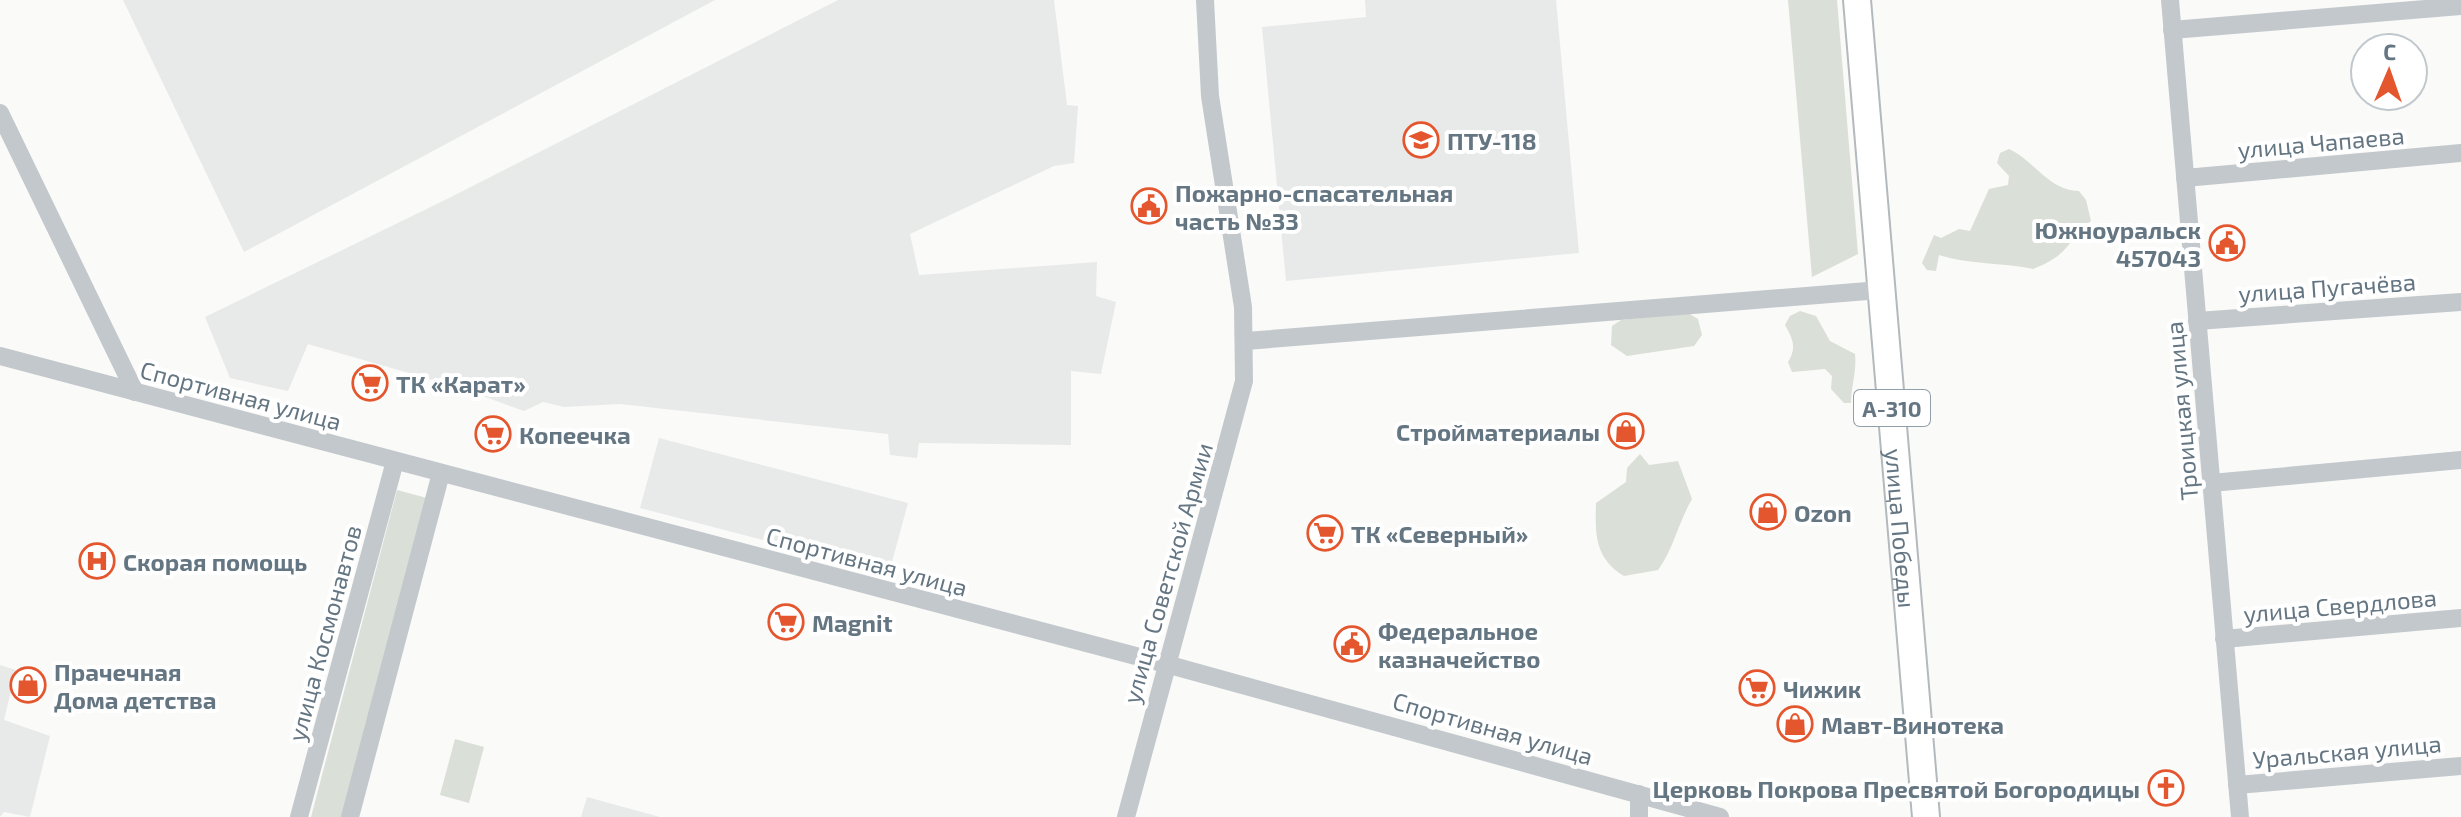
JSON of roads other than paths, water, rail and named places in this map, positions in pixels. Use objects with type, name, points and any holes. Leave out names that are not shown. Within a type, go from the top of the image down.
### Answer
[{"type":"highway","name":"улица Победы","points":[[1857,0],[1926,817]]},
{"type":"street","name":"улица Советской Армии","points":[[1126,817],[1237,415],[1246,341],[1210,96],[1205,0]]},
{"type":"street","name":"Троицкая улица","points":[[2170,0],[2240,817]]},
{"type":"street","points":[[2172,30],[2461,6]]},
{"type":"street","points":[[0,113],[135,392]]},
{"type":"street","name":"улица Чапаева","points":[[2185,178],[2461,153]]},
{"type":"street","points":[[1246,341],[1609,309],[1880,290]]},
{"type":"street","name":"улица Пугачёва","points":[[2197,321],[2461,302]]},
{"type":"street","name":"Спортивная улица","points":[[0,356],[1166,664],[1720,817]]},
{"type":"street","points":[[2211,483],[2461,460]]},
{"type":"street","name":"улица Космонавтов","points":[[299,817],[395,461]]},
{"type":"street","points":[[350,817],[441,473]]},
{"type":"street","name":"улица Свердлова","points":[[2224,639],[2461,618]]},
{"type":"street","name":"Уральская улица","points":[[2237,785],[2461,766]]},
{"type":"street","points":[[1639,794],[1639,817]]},
{"type":"place","name":"ПТУ-118","points":[[1421,140]]},
{"type":"place","name":"Пожарно-спасательная часть №33","points":[[1149,206]]},
{"type":"place","name":"Южноуральск 457043","points":[[2227,243]]},
{"type":"place","name":"ТК «Карат»","points":[[370,383]]},
{"type":"place","name":"Стройматериалы","points":[[1626,431]]},
{"type":"place","name":"Копеечка","points":[[493,434]]},
{"type":"place","name":"Ozon","points":[[1768,512]]},
{"type":"place","name":"ТК «Северный»","points":[[1325,533]]},
{"type":"place","name":"Скорая помощь","points":[[97,561]]},
{"type":"place","name":"Magnit","points":[[786,622]]},
{"type":"place","name":"Федеральное казначейство","points":[[1352,644]]},
{"type":"place","name":"Прачечная Дома детства","points":[[28,685]]},
{"type":"place","name":"Чижик","points":[[1757,688]]},
{"type":"place","name":"Мавт-Винотека","points":[[1795,724]]},
{"type":"place","name":"Церковь Покрова Пресвятой Богородицы","points":[[2166,788]]}]
